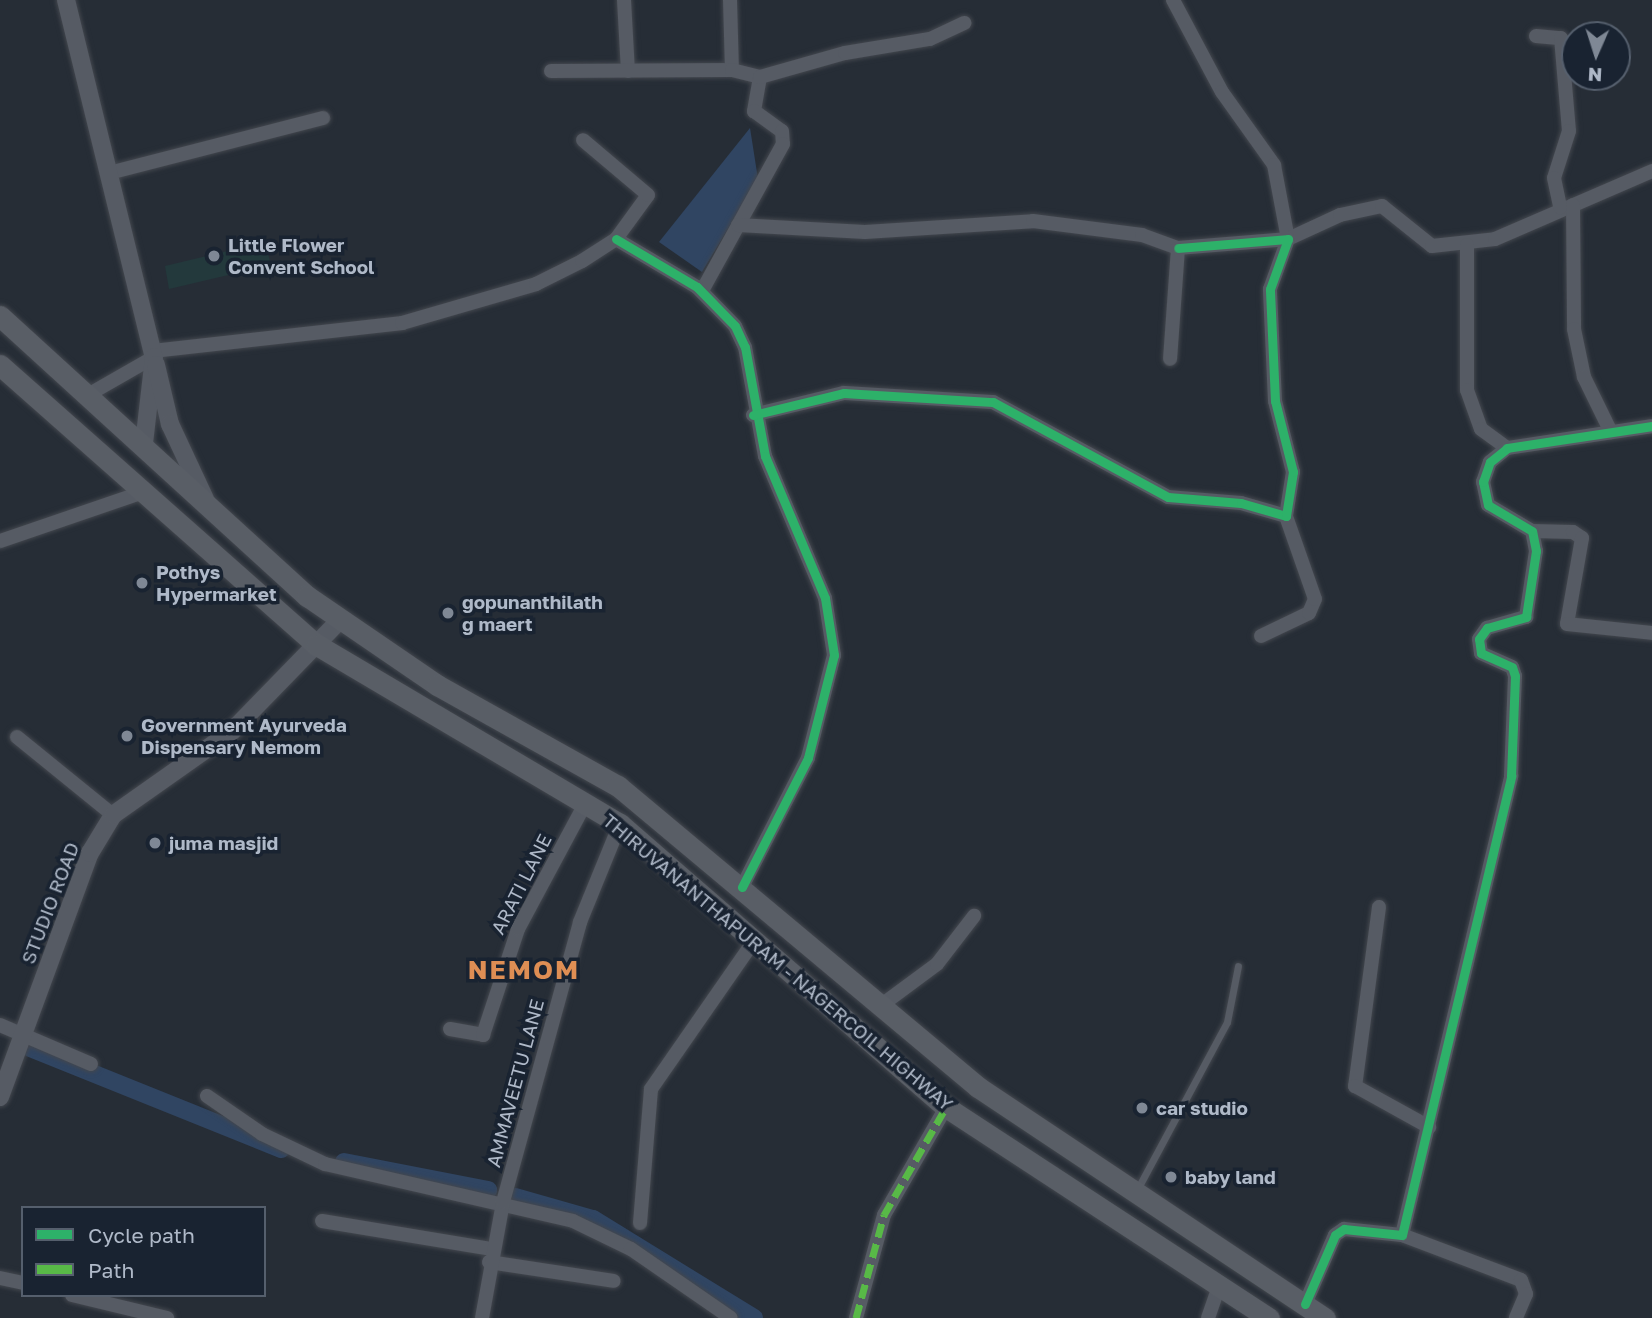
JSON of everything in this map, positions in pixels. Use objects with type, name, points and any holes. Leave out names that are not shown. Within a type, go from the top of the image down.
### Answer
[{"type":"main road","name":"THIRUVANANTHAPURAM - NAGERCOIL HIGHWAY","points":[[0,316],[86,396],[144,444],[210,509],[341,619],[438,685],[618,786],[883,1004],[978,1087],[1325,1318]]},
{"type":"main road","name":"THIRUVANANTHAPURAM - NAGERCOIL HIGHWAY","points":[[0,365],[140,493],[317,645],[620,824],[946,1107],[1269,1318]]},
{"type":"main road","points":[[120,475],[144,444]]},
{"type":"street","points":[[66,0],[170,424],[210,509]]},
{"type":"street","points":[[624,0],[628,71]]},
{"type":"street","points":[[730,0],[732,70]]},
{"type":"street","points":[[1173,0],[1222,92],[1275,165],[1288,239],[1270,289],[1275,401],[1293,472],[1286,516],[1315,598],[1309,612],[1261,636]]},
{"type":"street","points":[[551,71],[732,70],[760,77],[845,53],[930,40],[965,23]]},
{"type":"street","points":[[1536,36],[1561,38],[1569,131],[1556,163],[1566,206],[1574,330],[1584,377],[1611,432]]},
{"type":"street","points":[[702,291],[783,144],[782,131],[754,111],[760,77]]},
{"type":"street","points":[[109,173],[323,118]]},
{"type":"street","points":[[86,396],[154,354],[402,323],[536,284],[616,239],[648,195],[583,140]]},
{"type":"street","points":[[738,225],[865,232],[1033,221],[1130,233],[1178,248],[1288,239],[1340,215],[1382,206],[1419,241],[1467,245],[1495,239],[1652,171]]},
{"type":"street","points":[[616,239],[702,291],[721,306],[745,347],[753,415],[825,598],[834,655],[808,758],[742,887]]},
{"type":"street","points":[[1467,245],[1467,390],[1481,429],[1507,448]]},
{"type":"street","points":[[1170,359],[1178,248]]},
{"type":"street","points":[[144,444],[154,354]]},
{"type":"street","points":[[753,415],[844,393],[993,402],[1168,497],[1241,503],[1286,516]]},
{"type":"street","points":[[1652,426],[1507,448],[1490,462],[1483,493],[1488,505],[1532,531],[1573,532],[1582,538],[1567,624],[1652,633]]},
{"type":"street","points":[[0,541],[140,493]]},
{"type":"street","points":[[1402,1235],[1514,761],[1515,676],[1512,667],[1481,653],[1479,639],[1488,628],[1526,617],[1536,551],[1532,531]]},
{"type":"street","name":"STUDIO ROAD","points":[[0,1097],[90,853],[113,814],[232,731],[341,619]]},
{"type":"street","points":[[17,737],[113,814]]},
{"type":"street","name":"ARATI LANE","points":[[450,1029],[483,1035],[518,929],[586,802]]},
{"type":"street","name":"AMMAVEETU LANE","points":[[482,1318],[490,1255],[503,1202],[580,922],[620,824]]},
{"type":"street","points":[[1379,907],[1355,1086],[1429,1127]]},
{"type":"street","points":[[883,1004],[937,964],[974,916]]},
{"type":"street","points":[[640,1223],[651,1089],[754,941]]},
{"type":"street","points":[[0,1026],[90,1064]]},
{"type":"street","points":[[207,1096],[262,1134],[325,1164],[503,1202],[573,1221],[631,1249],[731,1318]]},
{"type":"street","points":[[856,1318],[884,1215],[946,1107]]},
{"type":"street","points":[[322,1221],[614,1281]]},
{"type":"street","points":[[1305,1304],[1335,1235],[1344,1228],[1402,1235],[1521,1280],[1526,1294],[1516,1318]]},
{"type":"street","points":[[0,1278],[21,1283]]},
{"type":"street","points":[[1208,1318],[1220,1284]]},
{"type":"street","points":[[80,1297],[167,1318]]},
{"type":"lane","points":[[1136,1192],[1227,1022],[1238,966]]},
{"type":"green space","points":[[265,242],[271,265],[169,289],[165,266]]},
{"type":"water","points":[[750,128],[758,179],[702,272],[659,242]]},
{"type":"waterway","points":[[30,1048],[281,1149]]},
{"type":"waterway","points":[[344,1162],[488,1190]]},
{"type":"waterway","points":[[515,1197],[593,1219],[754,1318]]},
{"type":"marked path","points":[[856,1318],[884,1215],[946,1107]]},
{"type":"cycle path","points":[[616,239],[697,287],[735,326],[745,347],[765,456],[825,598],[834,655],[808,758],[742,887]]},
{"type":"cycle path","points":[[753,415],[844,393],[993,402],[1168,497],[1241,503],[1286,516],[1293,472],[1275,401],[1270,289],[1288,239],[1178,248]]},
{"type":"cycle path","points":[[1305,1304],[1335,1235],[1344,1229],[1402,1235],[1511,776],[1515,676],[1512,667],[1481,653],[1479,639],[1487,628],[1526,617],[1536,551],[1532,531],[1488,505],[1483,482],[1490,462],[1507,448],[1652,426]]},
{"type":"place","name":"Little Flower Convent School","points":[[214,256]]},
{"type":"place","name":"Pothys Hypermarket","points":[[142,583]]},
{"type":"place","name":"gopunanthilath g maert","points":[[448,613]]},
{"type":"place","name":"Government Ayurveda Dispensary Nemom","points":[[127,736]]},
{"type":"place","name":"juma masjid","points":[[155,843]]},
{"type":"place","name":"car studio","points":[[1142,1108]]},
{"type":"place","name":"baby land","points":[[1171,1177]]},
{"type":"district","name":"NEMOM","points":[[524,970]]}]
